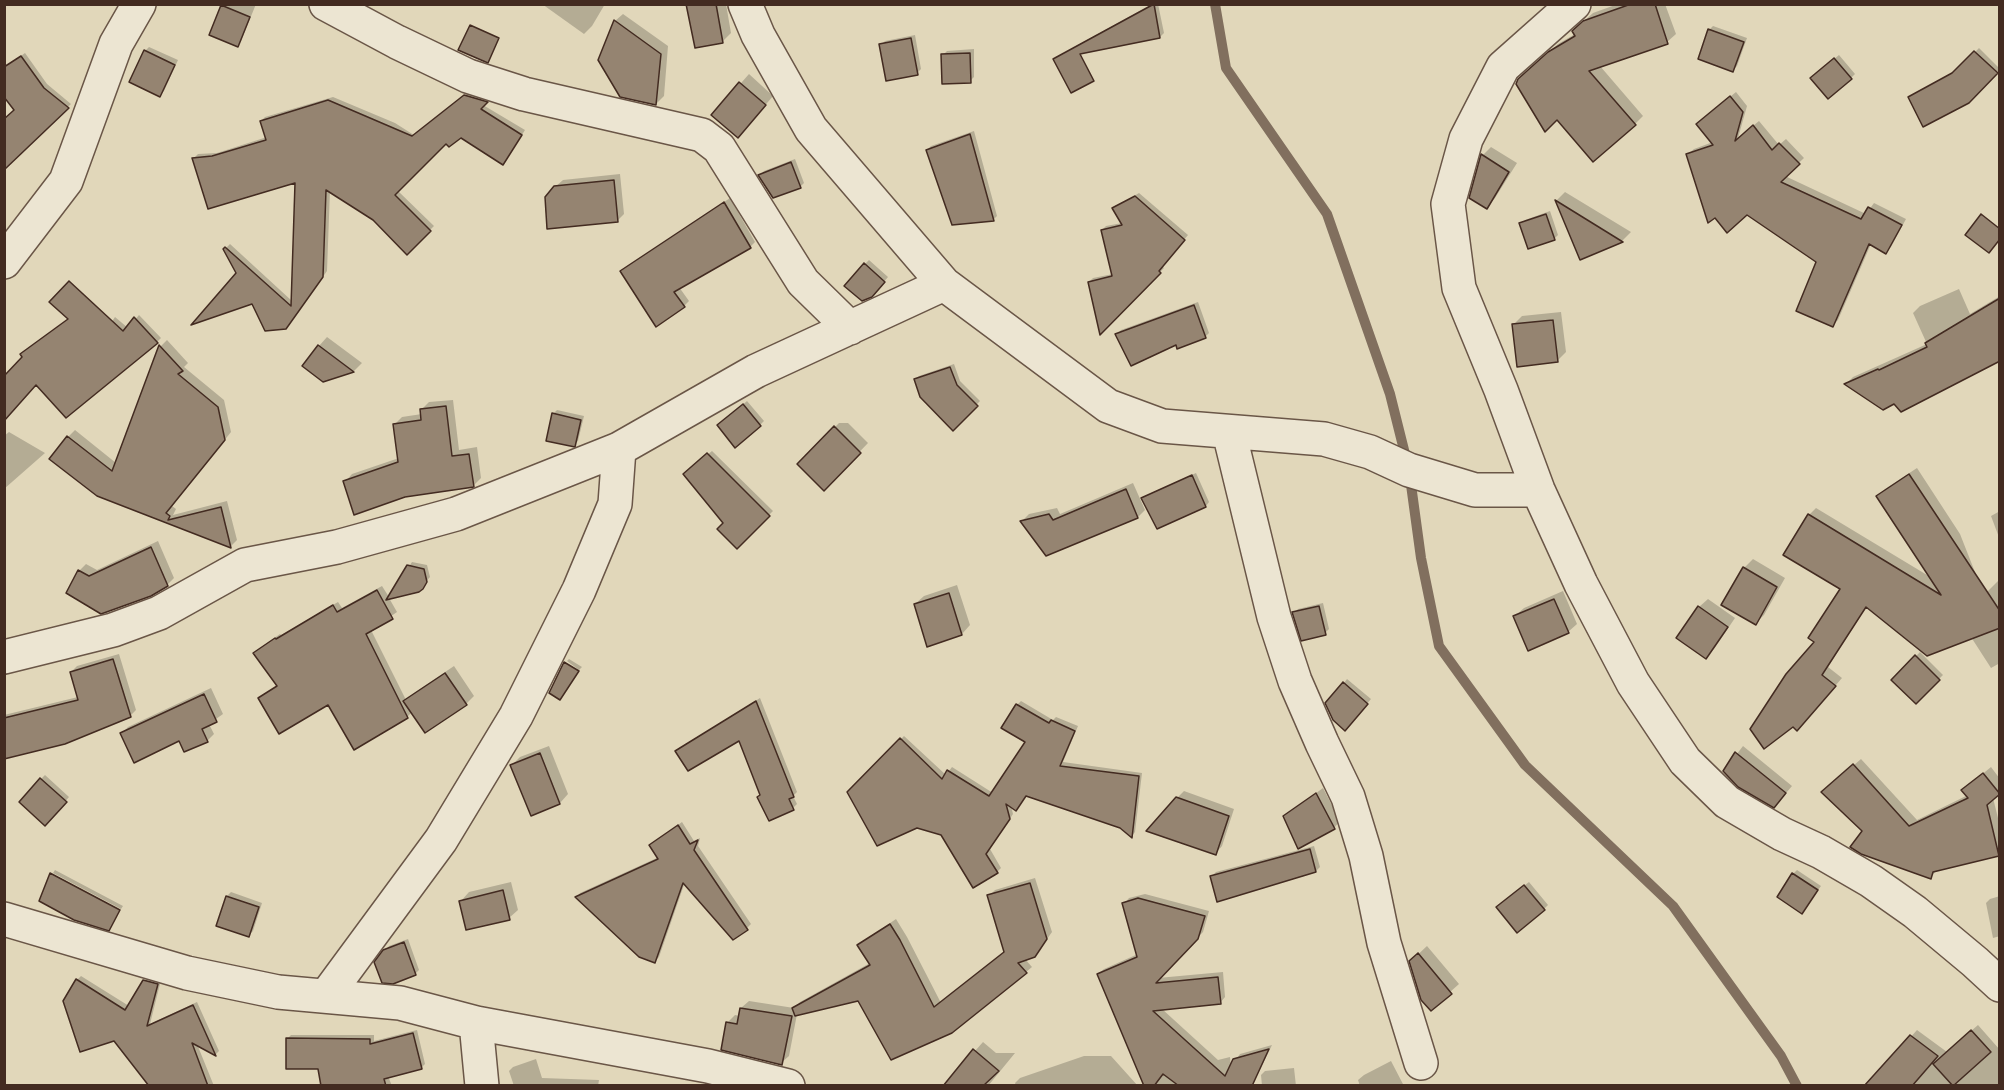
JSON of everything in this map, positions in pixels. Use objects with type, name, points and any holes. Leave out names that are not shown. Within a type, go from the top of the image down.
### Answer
[{"type":"street","points":[[4,262],[66,181],[116,44],[139,4]]},
{"type":"street","points":[[326,4],[468,76],[524,94],[702,135],[719,148],[803,282],[850,328]]},
{"type":"street","points":[[745,4],[758,36],[811,129],[944,284],[1108,406],[1162,426],[1324,439],[1370,452],[1408,470],[1475,490],[1538,490]]},
{"type":"street","points":[[1574,4],[1503,67],[1466,139],[1448,204],[1459,288],[1501,390],[1538,490],[1581,584],[1634,683],[1684,761],[1727,802],[1871,881],[1915,912],[2000,985]]},
{"type":"street","points":[[4,657],[113,630],[159,613],[245,565],[337,547],[456,514],[619,449],[756,371],[944,284]]},
{"type":"street","points":[[1230,432],[1274,617],[1295,681],[1348,797],[1366,856],[1384,943],[1421,1063]]},
{"type":"street","points":[[326,996],[441,840],[516,716],[579,590],[615,504],[619,449]]},
{"type":"street","points":[[4,919],[187,973],[278,992],[400,1003],[476,1023],[708,1066],[788,1086]]},
{"type":"street","points":[[476,1023],[482,1086]]},
{"type":"building","points":[[686,4],[716,4],[723,43],[695,48]]},
{"type":"building","points":[[1154,4],[1160,38],[1080,54],[1094,81],[1071,93],[1053,59]]},
{"type":"building","points":[[1631,4],[1655,4],[1668,44],[1589,71],[1636,125],[1593,162],[1557,120],[1545,132],[1516,84],[1518,79],[1548,52],[1575,36],[1572,31],[1583,21]]},
{"type":"building","points":[[221,5],[250,17],[238,47],[209,35]]},
{"type":"building","points":[[614,20],[661,54],[656,105],[620,97],[598,60]]},
{"type":"building","points":[[470,25],[499,38],[488,63],[458,50]]},
{"type":"building","points":[[1708,29],[1744,42],[1733,72],[1698,59]]},
{"type":"building","points":[[911,38],[918,75],[886,81],[879,44]]},
{"type":"building","points":[[144,50],[175,65],[160,97],[129,82]]},
{"type":"building","points":[[1974,51],[1998,73],[1969,103],[1923,127],[1908,97],[1952,73]]},
{"type":"building","points":[[970,53],[971,83],[942,84],[941,54]]},
{"type":"building","points":[[21,56],[44,88],[69,108],[4,170],[4,119],[14,110],[4,97],[4,67]]},
{"type":"building","points":[[1834,58],[1852,79],[1828,99],[1810,78]]},
{"type":"building","points":[[739,82],[766,105],[738,138],[711,115]]},
{"type":"building","points":[[464,95],[488,102],[481,109],[522,135],[503,165],[461,138],[449,147],[446,144],[395,195],[431,231],[407,255],[373,220],[326,190],[323,277],[286,329],[265,331],[252,304],[191,325],[236,273],[223,249],[225,247],[291,306],[295,183],[208,209],[192,158],[212,156],[266,140],[260,121],[328,100],[412,136]]},
{"type":"building","points":[[1730,96],[1743,112],[1735,141],[1753,125],[1772,150],[1779,143],[1800,164],[1781,182],[1861,219],[1868,207],[1902,225],[1886,254],[1869,244],[1833,327],[1796,311],[1816,262],[1747,215],[1727,233],[1715,218],[1708,223],[1686,154],[1713,145],[1696,124]]},
{"type":"building","points":[[970,134],[994,221],[952,225],[926,150]]},
{"type":"building","points":[[1481,154],[1509,172],[1487,209],[1469,198]]},
{"type":"building","points":[[791,162],[801,188],[773,198],[758,175]]},
{"type":"building","points":[[614,180],[618,222],[547,229],[545,197],[554,186]]},
{"type":"building","points":[[1135,196],[1185,240],[1159,271],[1161,273],[1100,335],[1088,282],[1112,276],[1101,230],[1122,225],[1112,208]]},
{"type":"building","points":[[1555,200],[1623,242],[1580,260]]},
{"type":"building","points":[[724,202],[751,248],[674,292],[685,307],[656,327],[620,271]]},
{"type":"building","points":[[1546,214],[1555,240],[1528,249],[1519,223]]},
{"type":"building","points":[[1981,214],[2000,229],[2000,239],[1989,253],[1965,235]]},
{"type":"building","points":[[864,263],[885,282],[872,297],[862,301],[844,286]]},
{"type":"building","points":[[69,281],[123,331],[134,317],[158,343],[66,418],[36,385],[4,421],[4,376],[22,357],[20,354],[68,319],[49,302]]},
{"type":"building","points":[[2000,298],[2000,361],[1901,412],[1894,404],[1883,410],[1844,384],[1927,347],[1925,343]]},
{"type":"building","points":[[1194,305],[1206,338],[1177,349],[1176,345],[1131,366],[1115,334]]},
{"type":"building","points":[[1553,320],[1558,362],[1517,367],[1512,324]]},
{"type":"building","points":[[159,345],[183,371],[178,374],[218,407],[225,440],[166,513],[170,516],[168,520],[221,507],[231,548],[97,496],[49,459],[67,436],[112,471]]},
{"type":"building","points":[[318,345],[354,372],[323,382],[302,366]]},
{"type":"building","points":[[950,367],[957,385],[978,406],[953,431],[920,397],[914,379]]},
{"type":"building","points":[[743,404],[761,426],[735,448],[717,425]]},
{"type":"building","points":[[446,406],[452,456],[469,454],[474,487],[405,497],[354,515],[343,481],[398,462],[393,424],[421,420],[420,409]]},
{"type":"building","points":[[552,413],[581,420],[575,447],[546,441]]},
{"type":"building","points":[[834,426],[861,453],[824,491],[797,464]]},
{"type":"building","points":[[707,453],[770,516],[737,549],[717,529],[723,523],[683,474]]},
{"type":"building","points":[[1909,474],[2000,611],[2000,628],[1927,656],[1866,607],[1822,675],[1836,686],[1797,731],[1793,727],[1764,749],[1750,729],[1786,674],[1814,642],[1808,638],[1840,589],[1783,555],[1808,514],[1941,595],[1876,496]]},
{"type":"building","points":[[1192,475],[1206,507],[1157,529],[1141,498]]},
{"type":"building","points":[[1126,489],[1138,518],[1046,556],[1020,521],[1049,514],[1053,520]]},
{"type":"building","points":[[151,547],[168,586],[151,596],[101,614],[66,593],[78,570],[89,576]]},
{"type":"building","points":[[407,565],[424,569],[427,582],[423,589],[386,600]]},
{"type":"building","points":[[1743,567],[1777,587],[1756,625],[1721,605]]},
{"type":"building","points":[[377,590],[393,619],[366,634],[408,718],[354,750],[328,705],[279,734],[258,698],[277,686],[253,653],[333,605],[337,612]]},
{"type":"building","points":[[949,593],[962,635],[927,647],[914,604]]},
{"type":"building","points":[[1554,599],[1569,633],[1528,651],[1513,616]]},
{"type":"building","points":[[1319,606],[1326,635],[1301,641],[1292,612]]},
{"type":"building","points":[[1698,606],[1728,627],[1706,659],[1676,638]]},
{"type":"building","points":[[1915,655],[1940,680],[1916,704],[1891,680]]},
{"type":"building","points":[[113,659],[131,717],[65,744],[4,759],[4,718],[78,700],[70,672]]},
{"type":"building","points":[[564,662],[579,671],[560,700],[549,693]]},
{"type":"building","points":[[445,673],[467,705],[425,733],[403,701]]},
{"type":"building","points":[[1343,682],[1368,704],[1345,731],[1333,720],[1325,703]]},
{"type":"building","points":[[204,694],[217,722],[202,729],[208,742],[184,752],[179,741],[134,763],[120,733]]},
{"type":"building","points":[[756,701],[794,797],[789,799],[794,810],[769,821],[757,797],[760,795],[739,741],[688,771],[675,751]]},
{"type":"building","points":[[1016,704],[1049,723],[1051,720],[1075,731],[1060,766],[1139,776],[1132,838],[1120,828],[1026,796],[1016,811],[1006,804],[1010,819],[986,854],[998,873],[973,888],[941,835],[917,828],[877,846],[847,792],[900,738],[942,779],[947,770],[989,796],[1025,742],[1001,728]]},
{"type":"building","points":[[1735,752],[1786,793],[1774,808],[1738,787],[1723,771]]},
{"type":"building","points":[[540,753],[560,804],[531,816],[510,765]]},
{"type":"building","points":[[1853,764],[1909,826],[1968,798],[1961,790],[1983,773],[2000,794],[1987,805],[1999,856],[1933,872],[1931,879],[1861,854],[1850,847],[1862,831],[1821,792]]},
{"type":"building","points":[[40,778],[67,802],[45,826],[19,802]]},
{"type":"building","points":[[1316,793],[1335,829],[1298,849],[1283,816]]},
{"type":"building","points":[[1176,797],[1229,816],[1216,855],[1146,831]]},
{"type":"building","points":[[678,825],[690,844],[698,840],[694,850],[748,930],[733,940],[683,883],[655,963],[639,957],[575,897],[658,859],[649,845]]},
{"type":"building","points":[[1310,849],[1316,872],[1217,902],[1210,876]]},
{"type":"building","points":[[50,873],[120,910],[109,931],[74,920],[39,901]]},
{"type":"building","points":[[1792,873],[1818,890],[1802,914],[1777,897]]},
{"type":"building","points":[[1030,883],[1047,939],[1035,957],[1018,963],[1027,973],[952,1033],[891,1060],[858,1001],[795,1016],[792,1008],[870,965],[857,945],[890,924],[934,1007],[1004,952],[987,895]]},
{"type":"building","points":[[1524,885],[1545,910],[1517,933],[1496,907]]},
{"type":"building","points":[[503,890],[510,920],[466,930],[459,901]]},
{"type":"building","points":[[226,896],[259,907],[249,937],[216,926]]},
{"type":"building","points":[[1138,898],[1205,916],[1198,939],[1156,983],[1218,977],[1221,1004],[1153,1011],[1225,1076],[1233,1059],[1269,1049],[1252,1086],[1179,1086],[1163,1074],[1154,1086],[1144,1086],[1097,974],[1137,957],[1122,903]]},
{"type":"building","points":[[404,942],[416,975],[393,984],[382,983],[374,962],[383,950]]},
{"type":"building","points":[[1418,953],[1452,994],[1431,1011],[1421,1000],[1409,961]]},
{"type":"building","points":[[76,979],[125,1010],[143,980],[158,984],[147,1026],[193,1005],[216,1056],[192,1043],[208,1086],[149,1086],[114,1041],[80,1052],[63,1001]]},
{"type":"building","points":[[740,1008],[792,1016],[782,1065],[721,1050],[726,1022],[737,1024]]},
{"type":"building","points":[[1971,1030],[1991,1052],[1953,1086],[1933,1064]]},
{"type":"building","points":[[413,1033],[422,1069],[384,1079],[386,1086],[321,1086],[318,1069],[286,1069],[286,1038],[370,1039],[370,1044]]},
{"type":"building","points":[[1910,1035],[1938,1056],[1912,1086],[1864,1086]]},
{"type":"building","points":[[973,1049],[999,1071],[983,1086],[943,1086]]},
{"type":"waterway","points":[[1215,4],[1226,68],[1327,214],[1390,394],[1409,470],[1421,558],[1439,646],[1525,765],[1673,906],[1781,1056],[1797,1086]]}]
